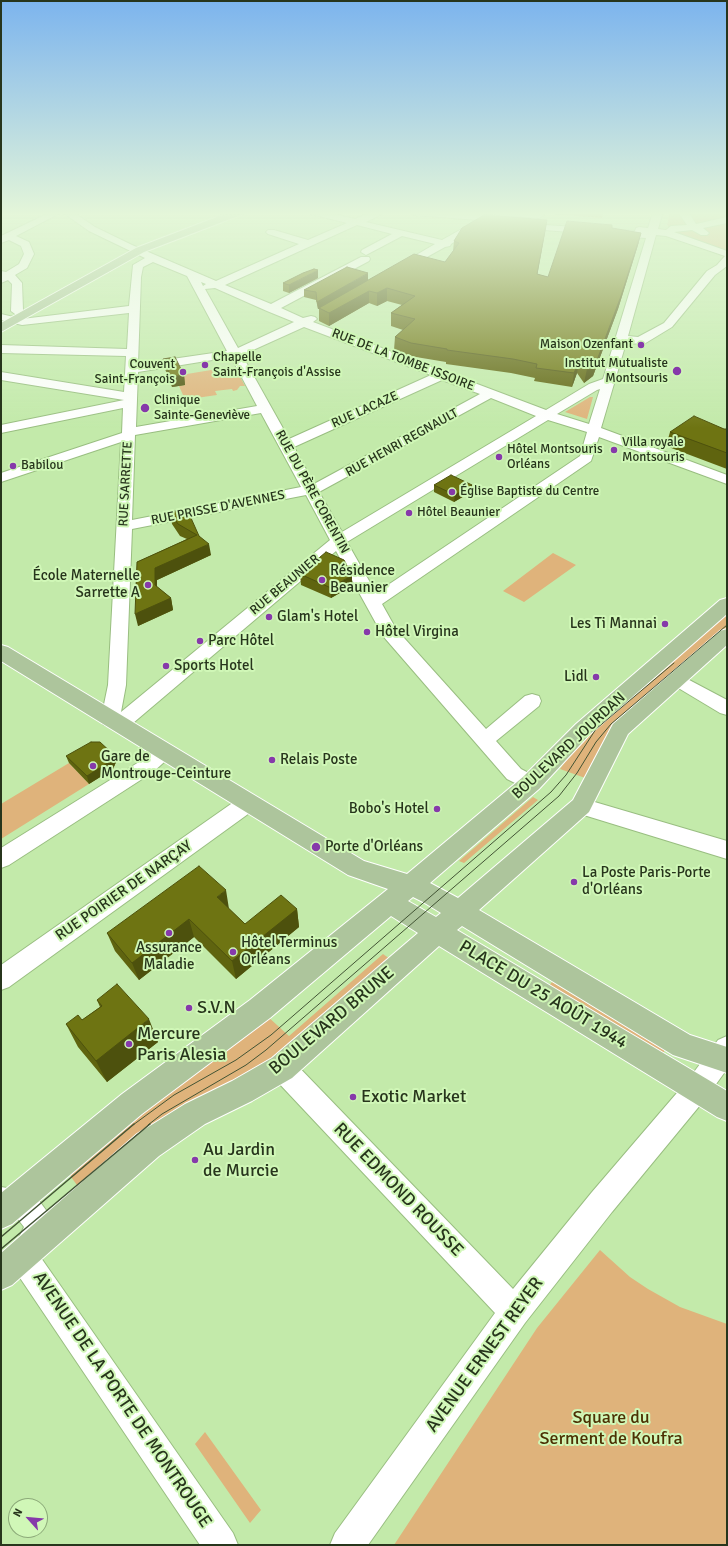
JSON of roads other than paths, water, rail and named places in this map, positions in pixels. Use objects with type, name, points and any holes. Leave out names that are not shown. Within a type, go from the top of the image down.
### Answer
[{"type":"main road","points":[[8,322],[77,284]]},
{"type":"main road","name":"BOULEVARD JOURDAN","points":[[410,885],[531,783],[549,767],[583,729],[727,604]]},
{"type":"main road","name":"BOULEVARD JOURDAN","points":[[449,921],[581,806],[620,730],[727,635]]},
{"type":"main road","name":"PLACE DU 25 AOÛT 1944","points":[[1,652],[356,868],[410,885],[432,895],[449,921],[697,1089],[727,1107]]},
{"type":"main road","points":[[5,1206],[132,1104],[260,1009],[410,885]]},
{"type":"main road","name":"PLACE DU 25 AOÛT 1944","points":[[389,902],[449,921],[683,1046],[725,1055]]},
{"type":"main road","name":"BOULEVARD BRUNE","points":[[8,1260],[160,1137],[195,1114],[242,1091],[282,1068],[449,921]]},
{"type":"street","points":[[8,322],[17,312],[17,284]]},
{"type":"street","name":"RUE SARRETTE","points":[[115,722],[136,284]]},
{"type":"street","name":"RUE DU PÈRE CORENTIN","points":[[197,284],[389,632],[514,774],[531,783]]},
{"type":"street","points":[[271,309],[315,284]]},
{"type":"street","points":[[373,602],[586,458],[606,392],[607,382],[622,339],[638,284]]},
{"type":"street","points":[[622,339],[640,341],[668,325],[702,284]]},
{"type":"street","points":[[200,289],[216,285]]},
{"type":"street","name":"RUE DE LA TOMBE ISSOIRE","points":[[216,285],[305,323],[491,394],[547,415],[594,430],[727,480]]},
{"type":"street","points":[[8,322],[22,322],[135,309]]},
{"type":"street","points":[[132,369],[236,353],[305,323],[320,314]]},
{"type":"street","points":[[1,349],[132,353]]},
{"type":"street","name":"RUE LACAZE","points":[[287,445],[442,375]]},
{"type":"street","points":[[1,376],[130,400]]},
{"type":"street","name":"RUE BEAUNIER","points":[[115,722],[338,541],[593,386],[607,382]]},
{"type":"street","name":"RUE HENRI REGNAULT","points":[[311,490],[322,487],[491,394]]},
{"type":"street","points":[[1,429],[130,400]]},
{"type":"street","points":[[1,478],[128,434],[266,408]]},
{"type":"street","name":"RUE PRISSE D'AVENNES","points":[[124,526],[311,490]]},
{"type":"street","points":[[676,679],[727,708]]},
{"type":"street","points":[[485,740],[532,701]]},
{"type":"street","points":[[1,859],[146,767],[164,751]]},
{"type":"street","name":"RUE POIRIER DE NARÇAY","points":[[1,979],[248,803]]},
{"type":"street","points":[[581,806],[727,850]]},
{"type":"street","name":"AVENUE ERNEST REYER","points":[[347,1545],[514,1312],[628,1170],[725,1055]]},
{"type":"street","name":"RUE EDMOND ROUSSE","points":[[282,1068],[514,1312]]},
{"type":"street","points":[[5,1206],[25,1204],[42,1226],[8,1260]]},
{"type":"street","name":"AVENUE DE LA PORTE DE MONTROUGE","points":[[8,1260],[221,1545]]},
{"type":"tram line","points":[[148,1125],[162,1114],[246,1065],[266,1050],[559,796],[577,773],[596,742],[611,724],[727,625]]},
{"type":"tram line","points":[[133,1125],[174,1095],[236,1060],[271,1035],[551,792],[566,775],[596,729],[674,663]]},
{"type":"tram line","points":[[1,1237],[134,1124]]},
{"type":"tram line","points":[[1,1249],[150,1124]]},
{"type":"place","name":"Maison Ozenfant","points":[[641,345]]},
{"type":"place","name":"Chapelle Saint-François d'Assise","points":[[205,365]]},
{"type":"place","name":"Institut Mutualiste Montsouris","points":[[677,371]]},
{"type":"place","name":"Couvent Saint-François","points":[[183,372]]},
{"type":"place","name":"Clinique Sainte-Geneviève","points":[[145,408]]},
{"type":"place","name":"Villa royale Montsouris","points":[[614,450]]},
{"type":"place","name":"Hôtel Montsouris Orléans","points":[[499,457]]},
{"type":"place","name":"Babilou","points":[[13,466]]},
{"type":"place","name":"Église Baptiste du Centre","points":[[452,492]]},
{"type":"place","name":"Hôtel Beaunier","points":[[409,513]]},
{"type":"place","name":"Résidence Beaunier","points":[[322,580]]},
{"type":"place","name":"École Maternelle Sarrette A","points":[[148,585]]},
{"type":"place","name":"Glam's Hotel","points":[[269,617]]},
{"type":"place","name":"Les Ti Mannai","points":[[665,624]]},
{"type":"place","name":"Hôtel Virgina","points":[[367,632]]},
{"type":"place","name":"Parc Hôtel","points":[[200,641]]},
{"type":"place","name":"Sports Hotel","points":[[166,666]]},
{"type":"place","name":"Lidl","points":[[596,677]]},
{"type":"place","name":"Relais Poste","points":[[272,760]]},
{"type":"place","name":"Gare de Montrouge-Ceinture","points":[[93,766]]},
{"type":"place","name":"Bobo's Hotel","points":[[437,809]]},
{"type":"place","name":"Porte d'Orléans","points":[[316,847]]},
{"type":"place","name":"La Poste Paris-Porte d'Orléans","points":[[574,882]]},
{"type":"place","name":"Assurance Maladie","points":[[169,933]]},
{"type":"place","name":"Hôtel Terminus Orléans","points":[[233,952]]},
{"type":"place","name":"S.V.N","points":[[189,1008]]},
{"type":"place","name":"Mercure Paris Alesia","points":[[129,1044]]},
{"type":"place","name":"Exotic Market","points":[[353,1097]]},
{"type":"place","name":"Au Jardin de Murcie","points":[[195,1160]]},
{"type":"park label","name":"Square du Serment de Koufra","points":[[611,1428]]}]
